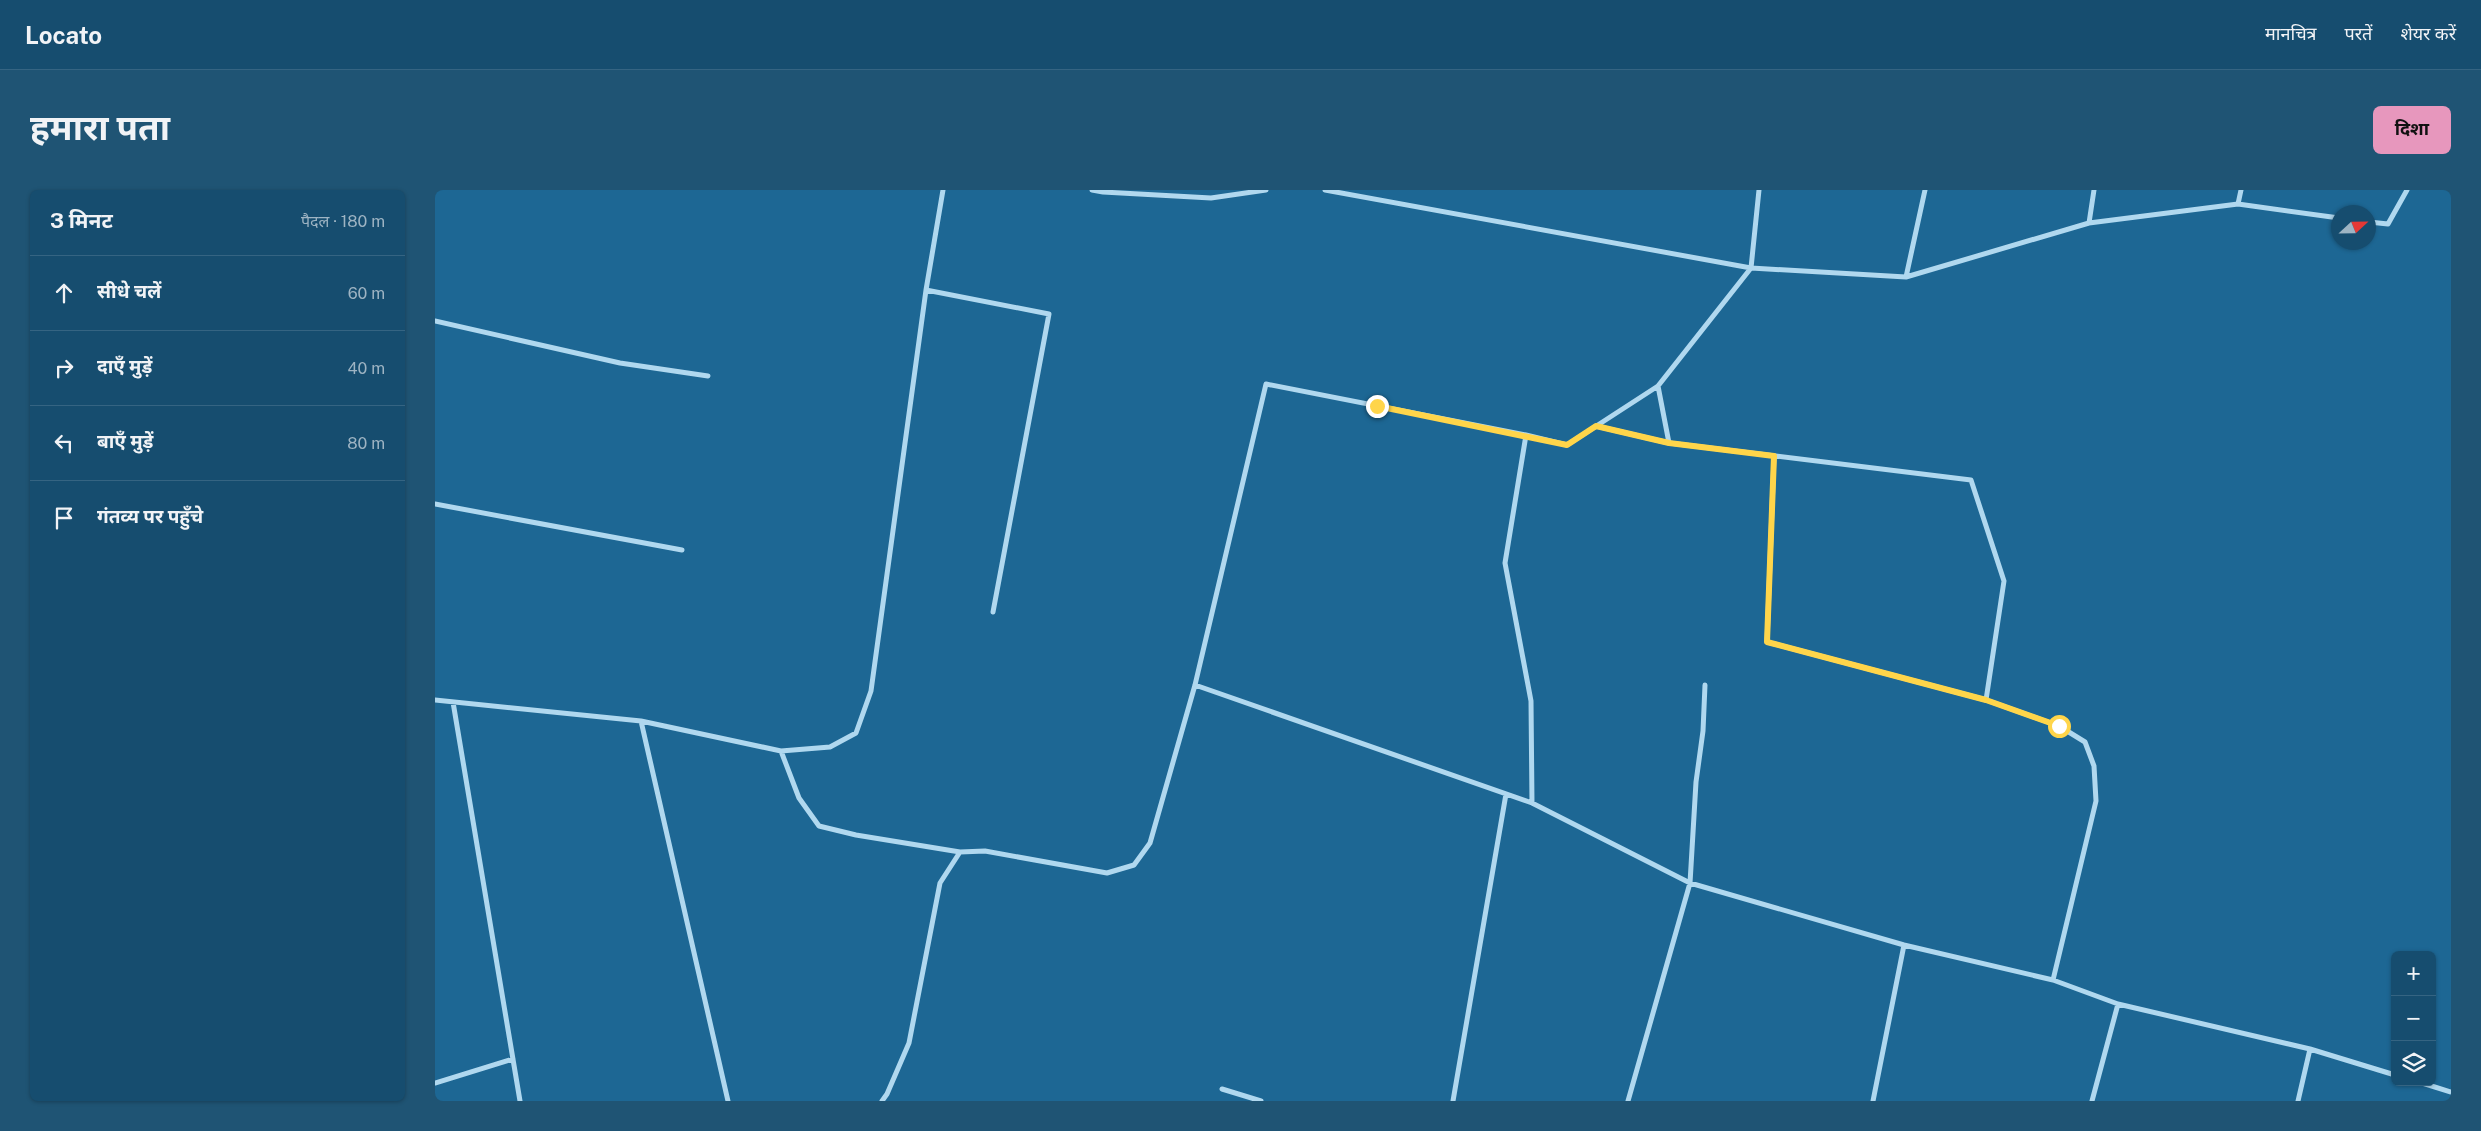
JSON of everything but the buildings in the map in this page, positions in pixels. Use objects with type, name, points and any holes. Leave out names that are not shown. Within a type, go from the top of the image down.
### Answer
[{"type":"street","points":[[435,700],[641,721],[781,751],[830,747],[856,733],[871,691],[926,290],[943,190]]},
{"type":"street","points":[[1092,190],[1211,198],[1267,190]]},
{"type":"street","points":[[1325,190],[1751,268],[1906,277],[2089,223],[2238,204],[2331,217]]},
{"type":"street","points":[[781,751],[799,798],[819,826],[856,836],[960,852],[985,851],[1107,873],[1134,865],[1150,843],[1195,685],[1265,384],[1526,435],[1567,445],[1658,386],[1751,268],[1759,190]]},
{"type":"street","points":[[1906,277],[1925,190]]},
{"type":"street","points":[[2089,223],[2094,190]]},
{"type":"street","points":[[2238,204],[2241,190]]},
{"type":"street","points":[[2376,223],[2388,224],[2407,190]]},
{"type":"street","points":[[926,290],[1049,314],[993,612]]},
{"type":"street","points":[[435,321],[620,363],[708,376]]},
{"type":"street","points":[[1658,386],[1669,443]]},
{"type":"street","points":[[1596,426],[1669,443],[1971,480],[2004,581],[1986,700]]},
{"type":"street","points":[[1526,435],[1505,563],[1531,701],[1532,803]]},
{"type":"street","points":[[1774,456],[1767,642],[1986,700],[2059,726],[2085,742],[2094,766],[2096,801],[2053,980]]},
{"type":"street","points":[[435,504],[682,550]]},
{"type":"street","points":[[1629,1101],[1691,884],[1696,782],[1703,732],[1705,684]]},
{"type":"street","points":[[1195,685],[1532,803],[1691,884],[1904,945],[2053,980],[2118,1004],[2310,1049],[2391,1074]]},
{"type":"street","points":[[453,702],[520,1101]]},
{"type":"street","points":[[641,721],[728,1101]]},
{"type":"street","points":[[1453,1101],[1507,794]]},
{"type":"street","points":[[882,1101],[887,1094],[909,1043],[941,883],[960,852]]},
{"type":"street","points":[[1873,1101],[1904,945]]},
{"type":"street","points":[[2092,1101],[2118,1004]]},
{"type":"street","points":[[2298,1101],[2310,1049]]},
{"type":"street","points":[[435,1083],[513,1059]]},
{"type":"street","points":[[2432,1086],[2451,1092]]},
{"type":"street","points":[[1222,1089],[1261,1101]]},
{"type":"route","points":[[1377,406],[1526,435],[1567,445],[1596,426],[1669,443],[1774,456],[1767,642],[1986,700],[2059,726]]}]
